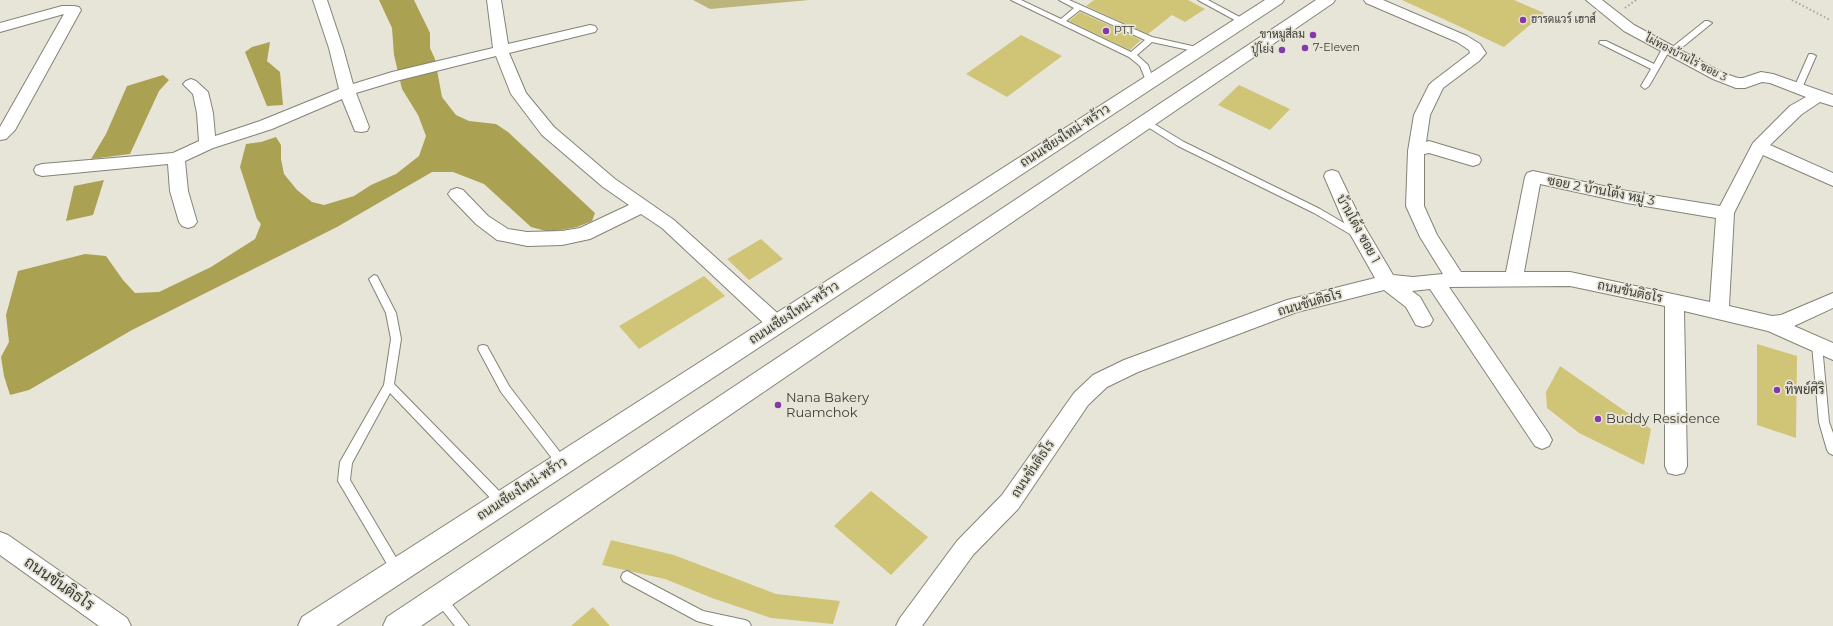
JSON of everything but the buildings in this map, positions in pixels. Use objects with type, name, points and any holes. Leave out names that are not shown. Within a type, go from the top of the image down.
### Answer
[{"type":"main road","name":"ถนนเชียงใหม่-พร้าว","points":[[312,626],[1276,0]]},
{"type":"main road","points":[[397,626],[1327,0]]},
{"type":"street","points":[[320,0],[336,48],[347,91],[360,127]]},
{"type":"street","points":[[494,0],[501,51],[519,94],[548,131],[609,183],[668,224],[777,324]]},
{"type":"street","points":[[1371,0],[1462,39],[1475,47],[1478,52],[1474,58],[1437,85],[1422,115],[1416,151],[1415,206],[1429,237],[1456,279]]},
{"type":"street","name":"ไผ่ทองบ้านไร่ ซอย 3","points":[[1593,0],[1629,28],[1718,76],[1736,83],[1745,83],[1761,77],[1773,79],[1827,98]]},
{"type":"street","points":[[0,28],[62,10],[74,10],[7,130],[0,135]]},
{"type":"street","points":[[42,170],[176,158],[207,144],[266,125],[347,91],[392,77],[590,29]]},
{"type":"street","points":[[191,84],[200,92],[202,99],[205,114],[207,144]]},
{"type":"street","points":[[1719,312],[1725,213],[1759,147],[1796,110],[1827,98]]},
{"type":"street","points":[[1416,151],[1429,146],[1473,160]]},
{"type":"street","points":[[1759,147],[1833,180]]},
{"type":"street","points":[[176,158],[179,191],[188,222]]},
{"type":"street","name":"บ้านโต้ง ซอย 1","points":[[1332,176],[1362,238],[1388,282]]},
{"type":"street","name":"ซอย 2 บ้านโต้ง หมู่ 3","points":[[1514,279],[1533,177],[1627,197],[1725,213]]},
{"type":"street","points":[[457,194],[482,220],[503,235],[527,239],[562,238],[584,234],[643,206]]},
{"type":"street","name":"ถนนขันติธโร","points":[[908,626],[965,548],[1010,502],[1081,399],[1100,381],[1131,366],[1294,305],[1388,282],[1413,284],[1456,279],[1570,279],[1772,324],[1825,349]]},
{"type":"street","points":[[1435,281],[1542,440]]},
{"type":"street","points":[[1388,282],[1413,302],[1423,320]]},
{"type":"street","points":[[1772,324],[1784,322],[1833,300]]},
{"type":"street","points":[[1674,301],[1676,466]]},
{"type":"street","name":"ถนนขันติธโร","points":[[0,542],[119,626]]},
{"type":"lane","points":[[1015,0],[1132,55],[1144,65],[1150,81]]},
{"type":"lane","points":[[1063,0],[1150,39],[1198,50]]},
{"type":"lane","points":[[1202,0],[1243,21]]},
{"type":"lane","points":[[1061,22],[1079,7]]},
{"type":"lane","points":[[1645,86],[1669,50],[1708,23]]},
{"type":"lane","points":[[1132,55],[1150,39]]},
{"type":"lane","points":[[1603,43],[1656,68]]},
{"type":"lane","points":[[1798,88],[1812,56]]},
{"type":"lane","points":[[1146,122],[1181,144],[1317,211],[1362,238]]},
{"type":"lane","points":[[374,279],[391,313],[396,339],[389,385],[346,462],[344,481],[397,570]]},
{"type":"lane","points":[[483,349],[506,389],[562,463]]},
{"type":"lane","points":[[1825,349],[1824,422],[1833,450]]},
{"type":"lane","points":[[389,385],[502,502]]},
{"type":"lane","points":[[627,576],[701,617],[738,626]]},
{"type":"lane","points":[[439,598],[463,626]]},
{"type":"path","points":[[1792,0],[1830,20]]},
{"type":"shaded area","points":[[379,0],[414,0],[430,33],[430,48],[435,59],[442,97],[456,115],[469,121],[496,124],[508,132],[595,213],[592,221],[577,227],[550,232],[531,227],[484,184],[453,172],[432,172],[337,227],[132,330],[29,390],[10,395],[4,376],[1,357],[9,342],[6,315],[18,271],[85,254],[106,256],[123,280],[135,293],[159,292],[211,267],[255,239],[261,224],[257,219],[240,167],[246,144],[261,142],[276,137],[281,145],[281,159],[284,174],[297,190],[312,202],[324,205],[354,196],[371,185],[396,174],[419,156],[426,136],[418,115],[402,89],[394,55],[392,28]]},
{"type":"shaded area","points":[[693,0],[809,0],[710,9]]},
{"type":"shaded area","points":[[270,42],[267,61],[280,72],[283,105],[267,106],[245,52],[252,47]]},
{"type":"shaded area","points":[[163,75],[169,80],[159,91],[130,154],[91,159],[106,134],[127,86]]},
{"type":"shaded area","points":[[104,180],[93,215],[66,221],[74,186]]},
{"type":"place","name":"ฮารดแวร์ เฮาส์","points":[[1523,20]]},
{"type":"place","name":"PTT","points":[[1106,31]]},
{"type":"place","name":"ขาหมูสีลม","points":[[1313,35]]},
{"type":"place","name":"7-Eleven","points":[[1305,48]]},
{"type":"place","name":"ปู่โย่ง","points":[[1282,50]]},
{"type":"place","name":"ทิพย์ศิริ","points":[[1777,390]]},
{"type":"place","name":"Nana Bakery Ruamchok","points":[[778,405]]},
{"type":"place","name":"Buddy Residence","points":[[1598,419]]}]
